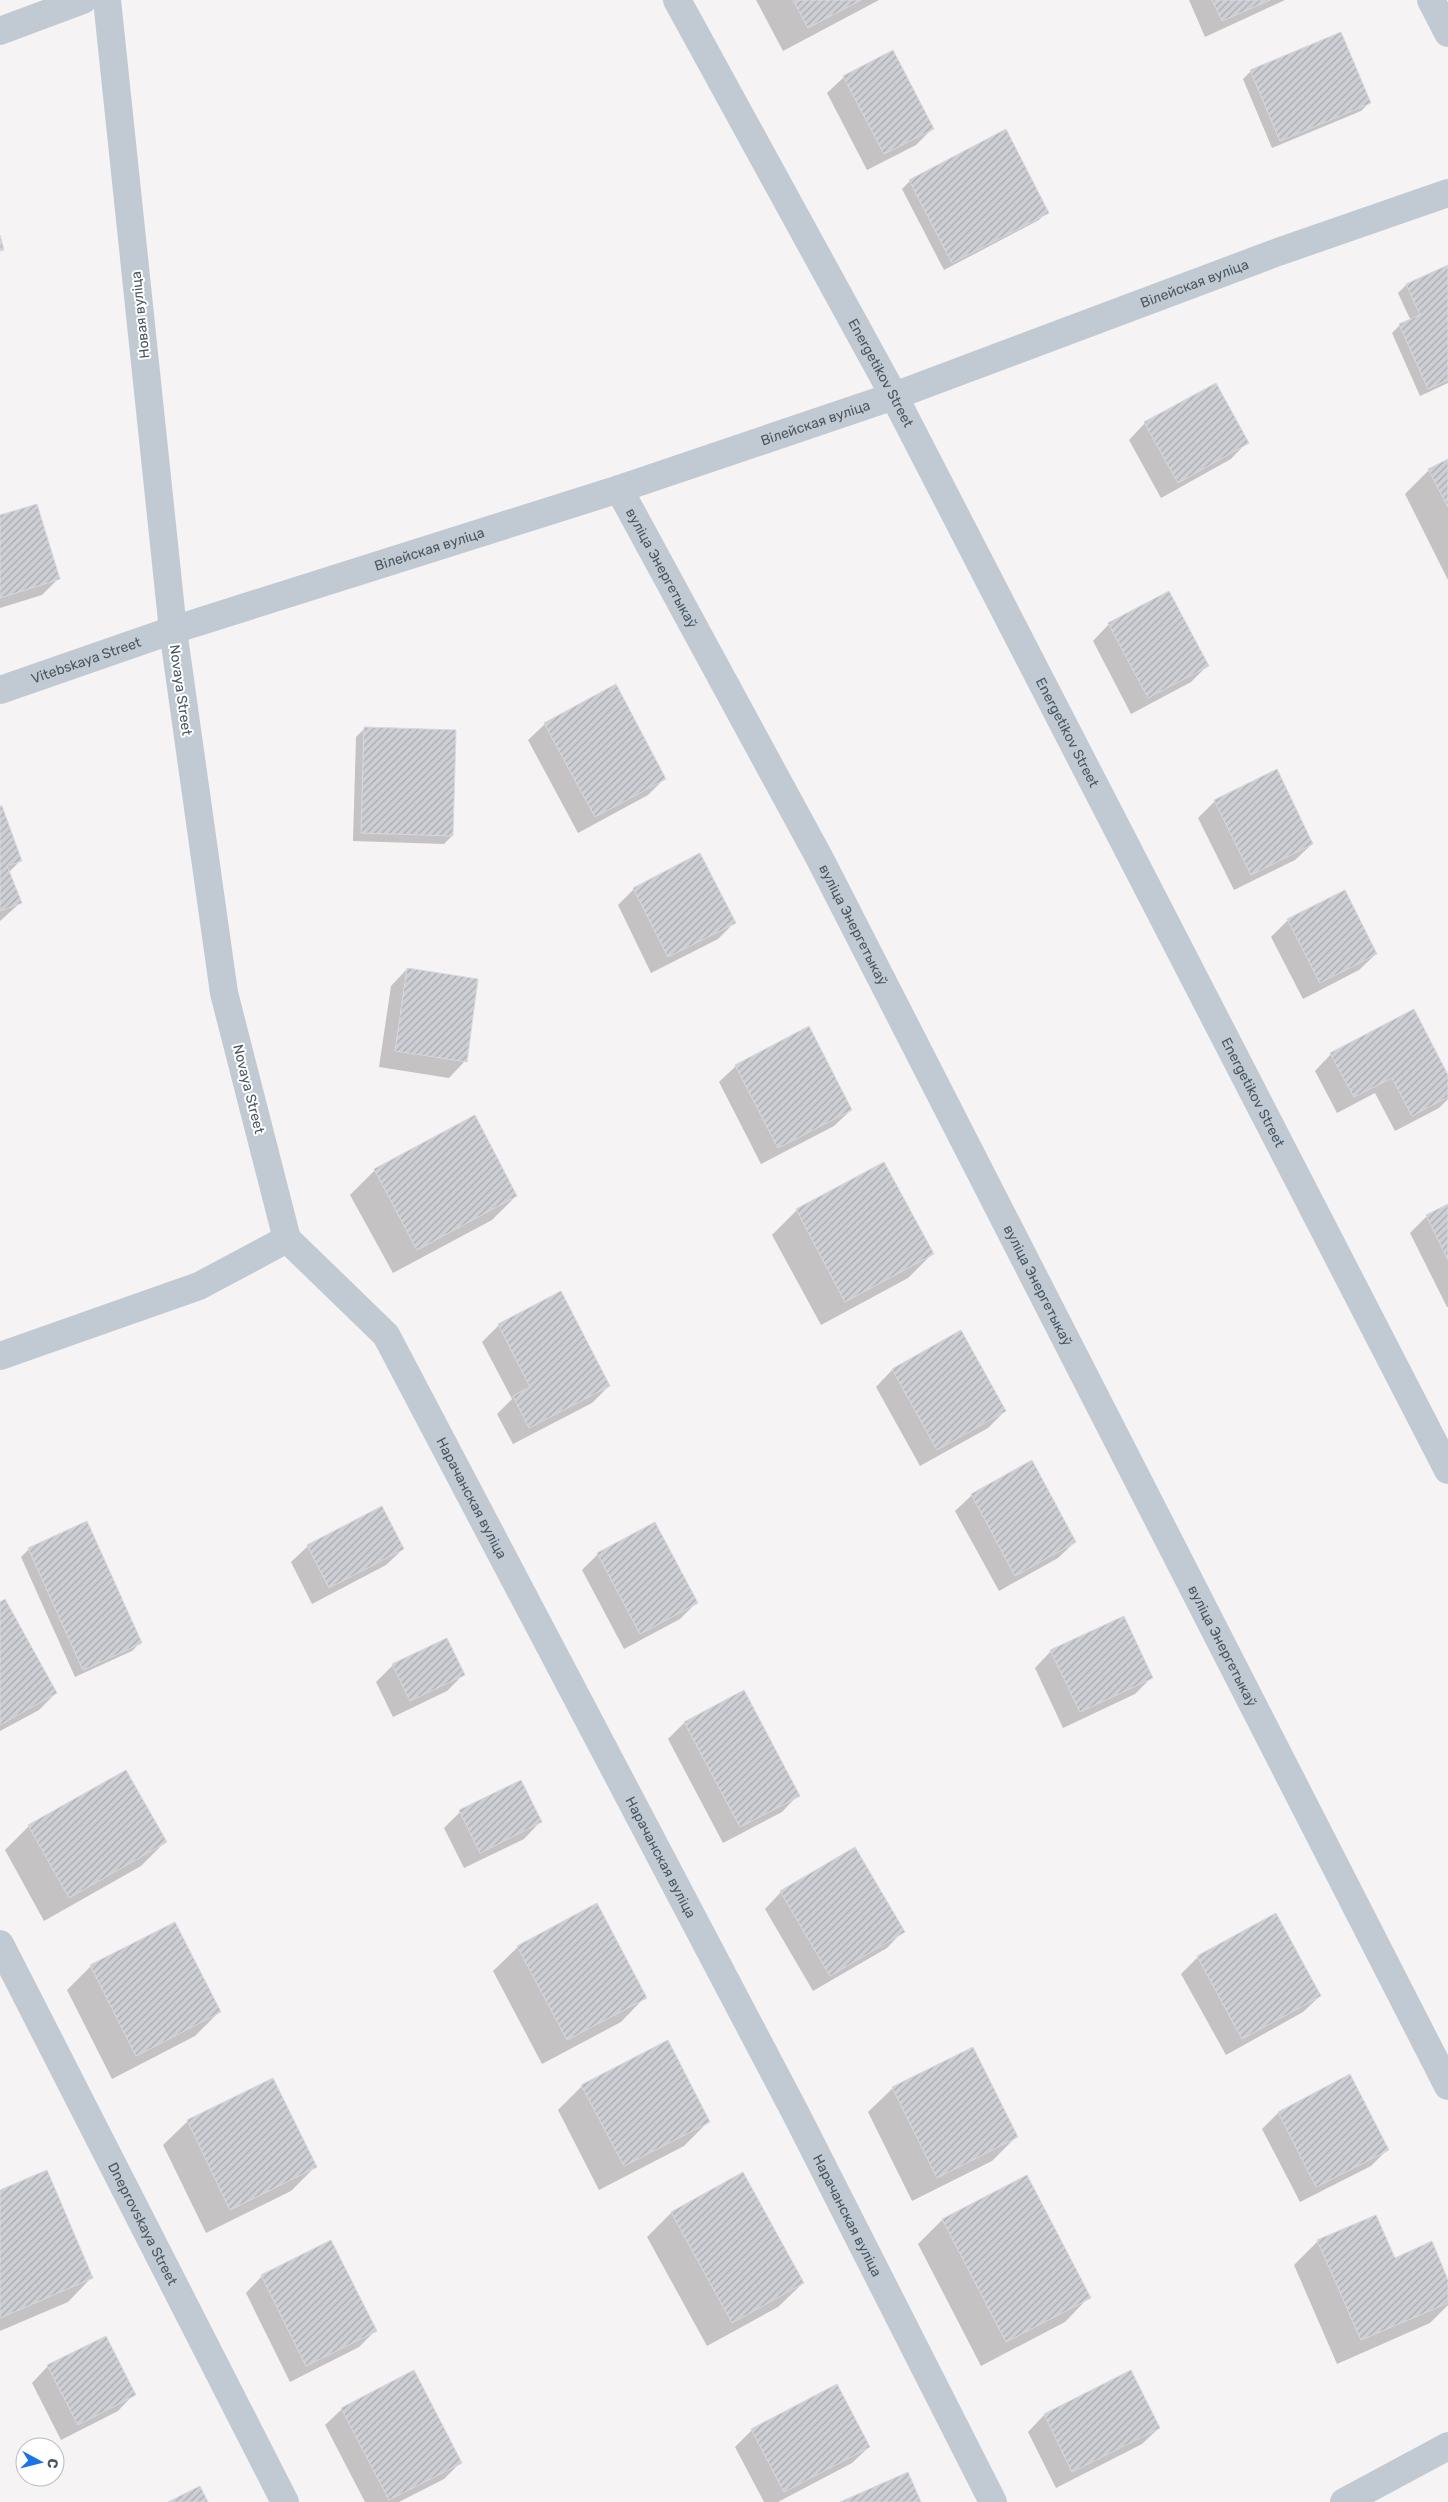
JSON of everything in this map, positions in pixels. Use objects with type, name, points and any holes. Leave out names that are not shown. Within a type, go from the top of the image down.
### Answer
[{"type":"street","points":[[0,31],[83,0]]},
{"type":"street","name":"Новая вуліца","points":[[107,0],[173,630]]},
{"type":"street","name":"Energetikov Street","points":[[677,0],[894,396],[1448,1470]]},
{"type":"street","points":[[1431,0],[1448,33]]},
{"type":"street","name":"Вілейская вуліца","points":[[173,630],[619,489],[894,396],[1278,252],[1448,194]]},
{"type":"street","name":"вуліца Энергетыкаў","points":[[619,489],[820,858],[1448,2086]]},
{"type":"street","name":"Vitebskaya Street","points":[[0,690],[173,630]]},
{"type":"street","name":"Novaya Street","points":[[173,630],[224,993],[288,1239]]},
{"type":"street","points":[[0,1356],[198,1286],[288,1239]]},
{"type":"street","name":"Нарачанская вуліца","points":[[288,1239],[386,1336],[796,2114],[993,2502]]},
{"type":"street","name":"Dneprovskaya Street","points":[[0,1944],[285,2502]]},
{"type":"street","points":[[1344,2502],[1448,2446]]},
{"type":"building","points":[[793,0],[861,0],[808,28]]},
{"type":"building","points":[[1212,0],[1270,0],[1222,21]]},
{"type":"building","points":[[1341,32],[1371,103],[1280,141],[1250,70]]},
{"type":"building","points":[[893,50],[934,129],[884,154],[843,76]]},
{"type":"building","points":[[1006,129],[1049,213],[952,263],[909,180]]},
{"type":"building","points":[[0,235],[4,250],[0,251]]},
{"type":"building","points":[[1448,265],[1448,380],[1428,389],[1399,324],[1420,315],[1406,284]]},
{"type":"building","points":[[1216,383],[1249,443],[1178,483],[1144,422]]},
{"type":"building","points":[[1448,459],[1448,507],[1428,469]]},
{"type":"building","points":[[37,504],[60,579],[0,598],[0,515]]},
{"type":"building","points":[[1169,591],[1209,666],[1148,698],[1108,623]]},
{"type":"building","points":[[616,684],[666,779],[595,817],[544,723]]},
{"type":"building","points":[[364,727],[456,730],[453,836],[361,833]]},
{"type":"building","points":[[1277,769],[1313,844],[1251,875],[1214,800]]},
{"type":"building","points":[[0,806],[2,806],[22,861],[7,866],[22,903],[0,911]]},
{"type":"building","points":[[700,853],[736,923],[668,957],[633,888]]},
{"type":"building","points":[[1345,890],[1377,954],[1320,983],[1287,919]]},
{"type":"building","points":[[407,968],[478,979],[467,1062],[395,1051]]},
{"type":"building","points":[[1414,1009],[1448,1075],[1448,1097],[1412,1116],[1392,1078],[1354,1097],[1330,1053]]},
{"type":"building","points":[[809,1026],[852,1110],[778,1148],[735,1065]]},
{"type":"building","points":[[475,1115],[517,1196],[417,1250],[374,1169]]},
{"type":"building","points":[[884,1162],[934,1254],[845,1302],[796,1209]]},
{"type":"building","points":[[1448,1204],[1448,1260],[1426,1215]]},
{"type":"building","points":[[561,1291],[610,1386],[529,1428],[513,1396],[530,1387],[498,1324]]},
{"type":"building","points":[[961,1330],[1006,1411],[937,1450],[892,1369]]},
{"type":"building","points":[[1032,1460],[1076,1542],[1015,1576],[971,1494]]},
{"type":"building","points":[[382,1506],[404,1549],[329,1588],[307,1545]]},
{"type":"building","points":[[87,1521],[142,1643],[83,1670],[28,1548]]},
{"type":"building","points":[[655,1522],[698,1603],[640,1634],[597,1553]]},
{"type":"building","points":[[5,1599],[57,1693],[0,1725],[0,1602]]},
{"type":"building","points":[[1124,1616],[1153,1678],[1080,1712],[1050,1650]]},
{"type":"building","points":[[447,1638],[465,1675],[410,1701],[392,1664]]},
{"type":"building","points":[[744,1690],[800,1796],[740,1827],[684,1722]]},
{"type":"building","points":[[126,1770],[167,1842],[69,1898],[28,1825]]},
{"type":"building","points":[[521,1780],[542,1822],[480,1853],[459,1810]]},
{"type":"building","points":[[855,1847],[905,1932],[830,1976],[780,1891]]},
{"type":"building","points":[[597,1903],[647,1998],[567,2040],[517,1946]]},
{"type":"building","points":[[1276,1913],[1321,1996],[1242,2039],[1197,1956]]},
{"type":"building","points":[[175,1922],[221,2012],[136,2056],[90,1965]]},
{"type":"building","points":[[668,2040],[710,2122],[624,2166],[581,2085]]},
{"type":"building","points":[[973,2047],[1018,2137],[937,2178],[892,2087]]},
{"type":"building","points":[[1350,2074],[1389,2150],[1316,2187],[1278,2112]]},
{"type":"building","points":[[273,2078],[317,2167],[230,2210],[187,2120]]},
{"type":"building","points":[[47,2170],[93,2278],[0,2318],[0,2190]]},
{"type":"building","points":[[743,2172],[804,2283],[732,2323],[671,2212]]},
{"type":"building","points":[[1027,2175],[1091,2298],[1006,2342],[942,2219]]},
{"type":"building","points":[[1376,2215],[1395,2258],[1432,2241],[1448,2280],[1448,2303],[1361,2340],[1317,2240]]},
{"type":"building","points":[[331,2240],[377,2331],[306,2366],[261,2275]]},
{"type":"building","points":[[106,2336],[136,2395],[78,2425],[47,2365]]},
{"type":"building","points":[[414,2370],[462,2463],[389,2500],[341,2408]]},
{"type":"building","points":[[1131,2370],[1160,2428],[1072,2472],[1044,2414]]},
{"type":"building","points":[[837,2384],[870,2447],[784,2492],[751,2429]]},
{"type":"building","points":[[908,2472],[921,2502],[840,2502]]},
{"type":"building","points":[[200,2486],[208,2502],[168,2502]]}]
